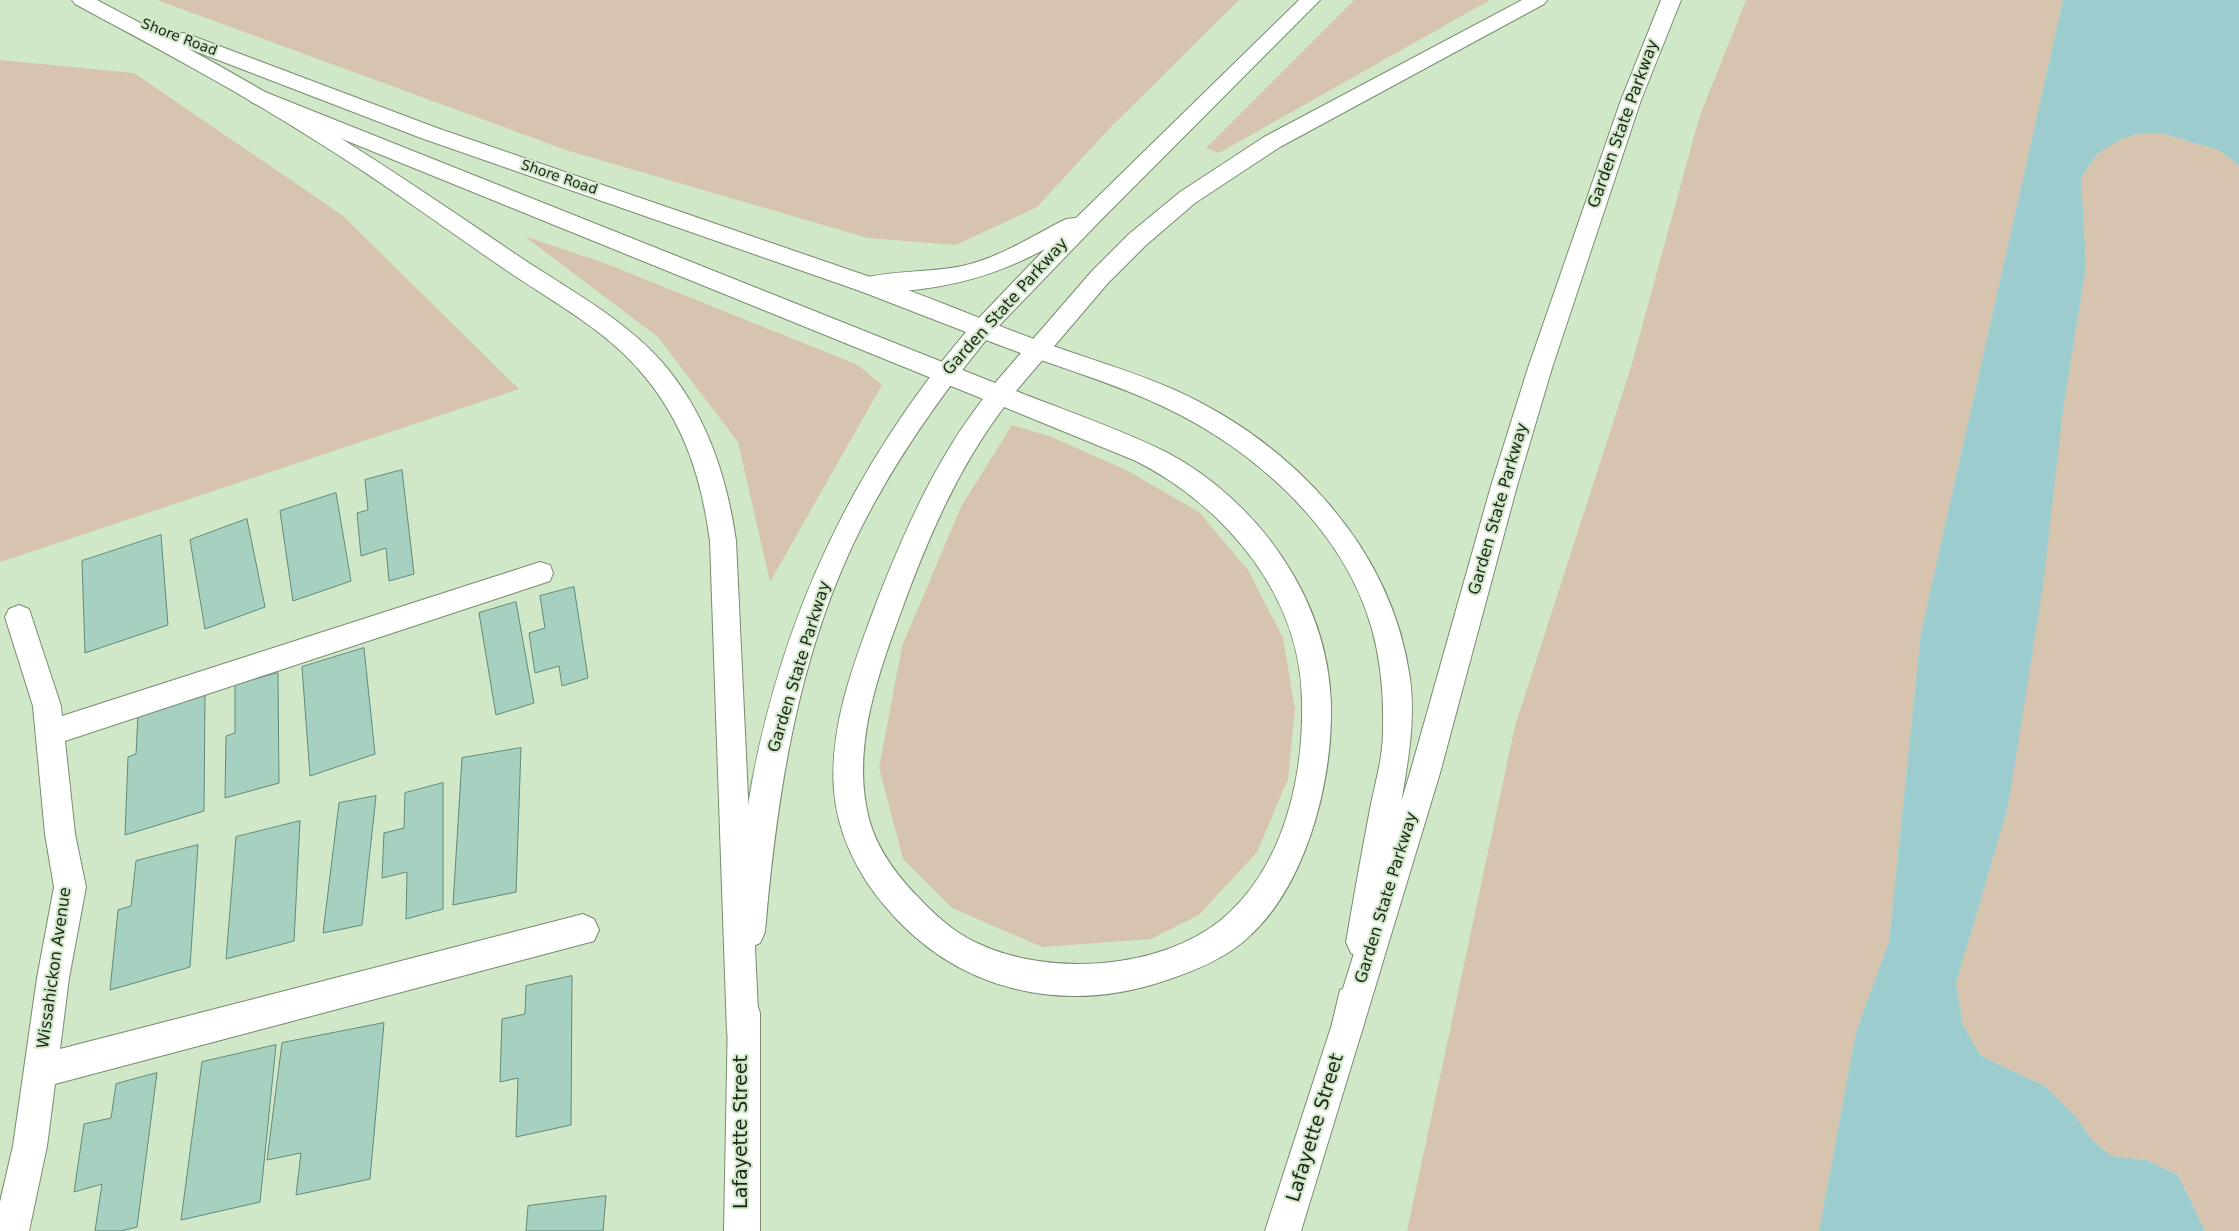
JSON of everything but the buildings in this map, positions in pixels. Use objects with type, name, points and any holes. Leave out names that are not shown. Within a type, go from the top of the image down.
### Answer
[{"type":"main road","name":"Shore Road","points":[[83,0],[429,133],[868,285],[1185,406],[1253,447],[1283,470],[1330,520],[1369,583],[1382,617],[1392,657],[1397,693],[1398,733],[1348,1024]]},
{"type":"main road","name":"Shore Road","points":[[83,0],[258,97]]},
{"type":"main road","name":"Garden State Parkway","points":[[743,1033],[755,863],[764,798],[776,735],[818,597],[858,510],[884,463],[944,373],[982,328],[1089,218],[1310,0]]},
{"type":"main road","points":[[258,97],[1000,395],[1143,454],[1186,478],[1220,505],[1245,529],[1285,585],[1300,617],[1310,650],[1317,684],[1316,757],[1298,831],[1262,895],[1240,924],[1219,941],[1164,965],[1128,975],[1090,980],[1054,980],[1021,974],[990,965],[962,952],[931,932],[899,901],[878,874],[862,845],[851,808],[849,775],[851,740],[871,657],[927,515],[976,425],[1000,395],[1037,350],[1091,286],[1149,228],[1203,185],[1309,120],[1537,0]]},
{"type":"main road","name":"Garden State Parkway","points":[[1348,1024],[1425,773],[1504,486],[1540,368],[1628,108],[1671,0]]},
{"type":"main road","points":[[258,97],[366,162],[598,322],[652,367],[674,395],[695,431],[719,502],[723,541],[743,1033]]},
{"type":"main road","points":[[868,285],[925,280],[976,271],[1013,256],[1089,218]]},
{"type":"main road","points":[[50,733],[540,573]]},
{"type":"main road","name":"Wissahickon Avenue","points":[[11,1231],[30,1146],[54,978],[70,887],[60,834],[47,706],[19,617]]},
{"type":"main road","points":[[41,1072],[583,930]]},
{"type":"main road","name":"Lafayette Street","points":[[1283,1231],[1348,1024]]},
{"type":"main road","name":"Lafayette Street","points":[[742,1231],[743,1033]]},
{"type":"shaded area","points":[[157,0],[1239,0],[1109,129],[1037,207],[956,245],[868,238],[569,151]]},
{"type":"shaded area","points":[[1354,0],[1490,0],[1219,153],[1206,148]]},
{"type":"shaded area","points":[[1746,0],[2063,0],[1921,632],[1889,941],[1856,1032],[1819,1231],[1407,1231],[1515,726],[1631,367],[1699,118]]},
{"type":"shaded area","points":[[0,60],[134,73],[342,215],[519,389],[0,562]]},
{"type":"shaded area","points":[[2139,133],[2164,134],[2219,150],[2239,166],[2239,1231],[2205,1231],[2178,1175],[2146,1160],[2112,1156],[2093,1141],[2074,1115],[2045,1086],[1981,1056],[1963,1025],[1956,983],[2008,807],[2063,410],[2086,267],[2081,178],[2097,154],[2120,140]]},
{"type":"shaded area","points":[[524,236],[607,264],[858,365],[882,385],[770,582],[738,442],[658,337]]},
{"type":"shaded area","points":[[1012,425],[1052,437],[1128,471],[1199,512],[1248,570],[1283,638],[1295,709],[1288,779],[1257,852],[1199,915],[1151,939],[1042,947],[952,908],[903,859],[879,768],[902,646],[961,507]]},
{"type":"water","points":[[2063,0],[2239,0],[2239,166],[2219,150],[2164,134],[2139,133],[2120,140],[2097,154],[2081,178],[2086,267],[2063,410],[2043,586],[2008,807],[1956,983],[1963,1025],[1981,1056],[2045,1086],[2074,1115],[2093,1141],[2112,1156],[2146,1160],[2178,1175],[2205,1231],[1819,1231],[1856,1032],[1889,941],[1921,632]]}]
